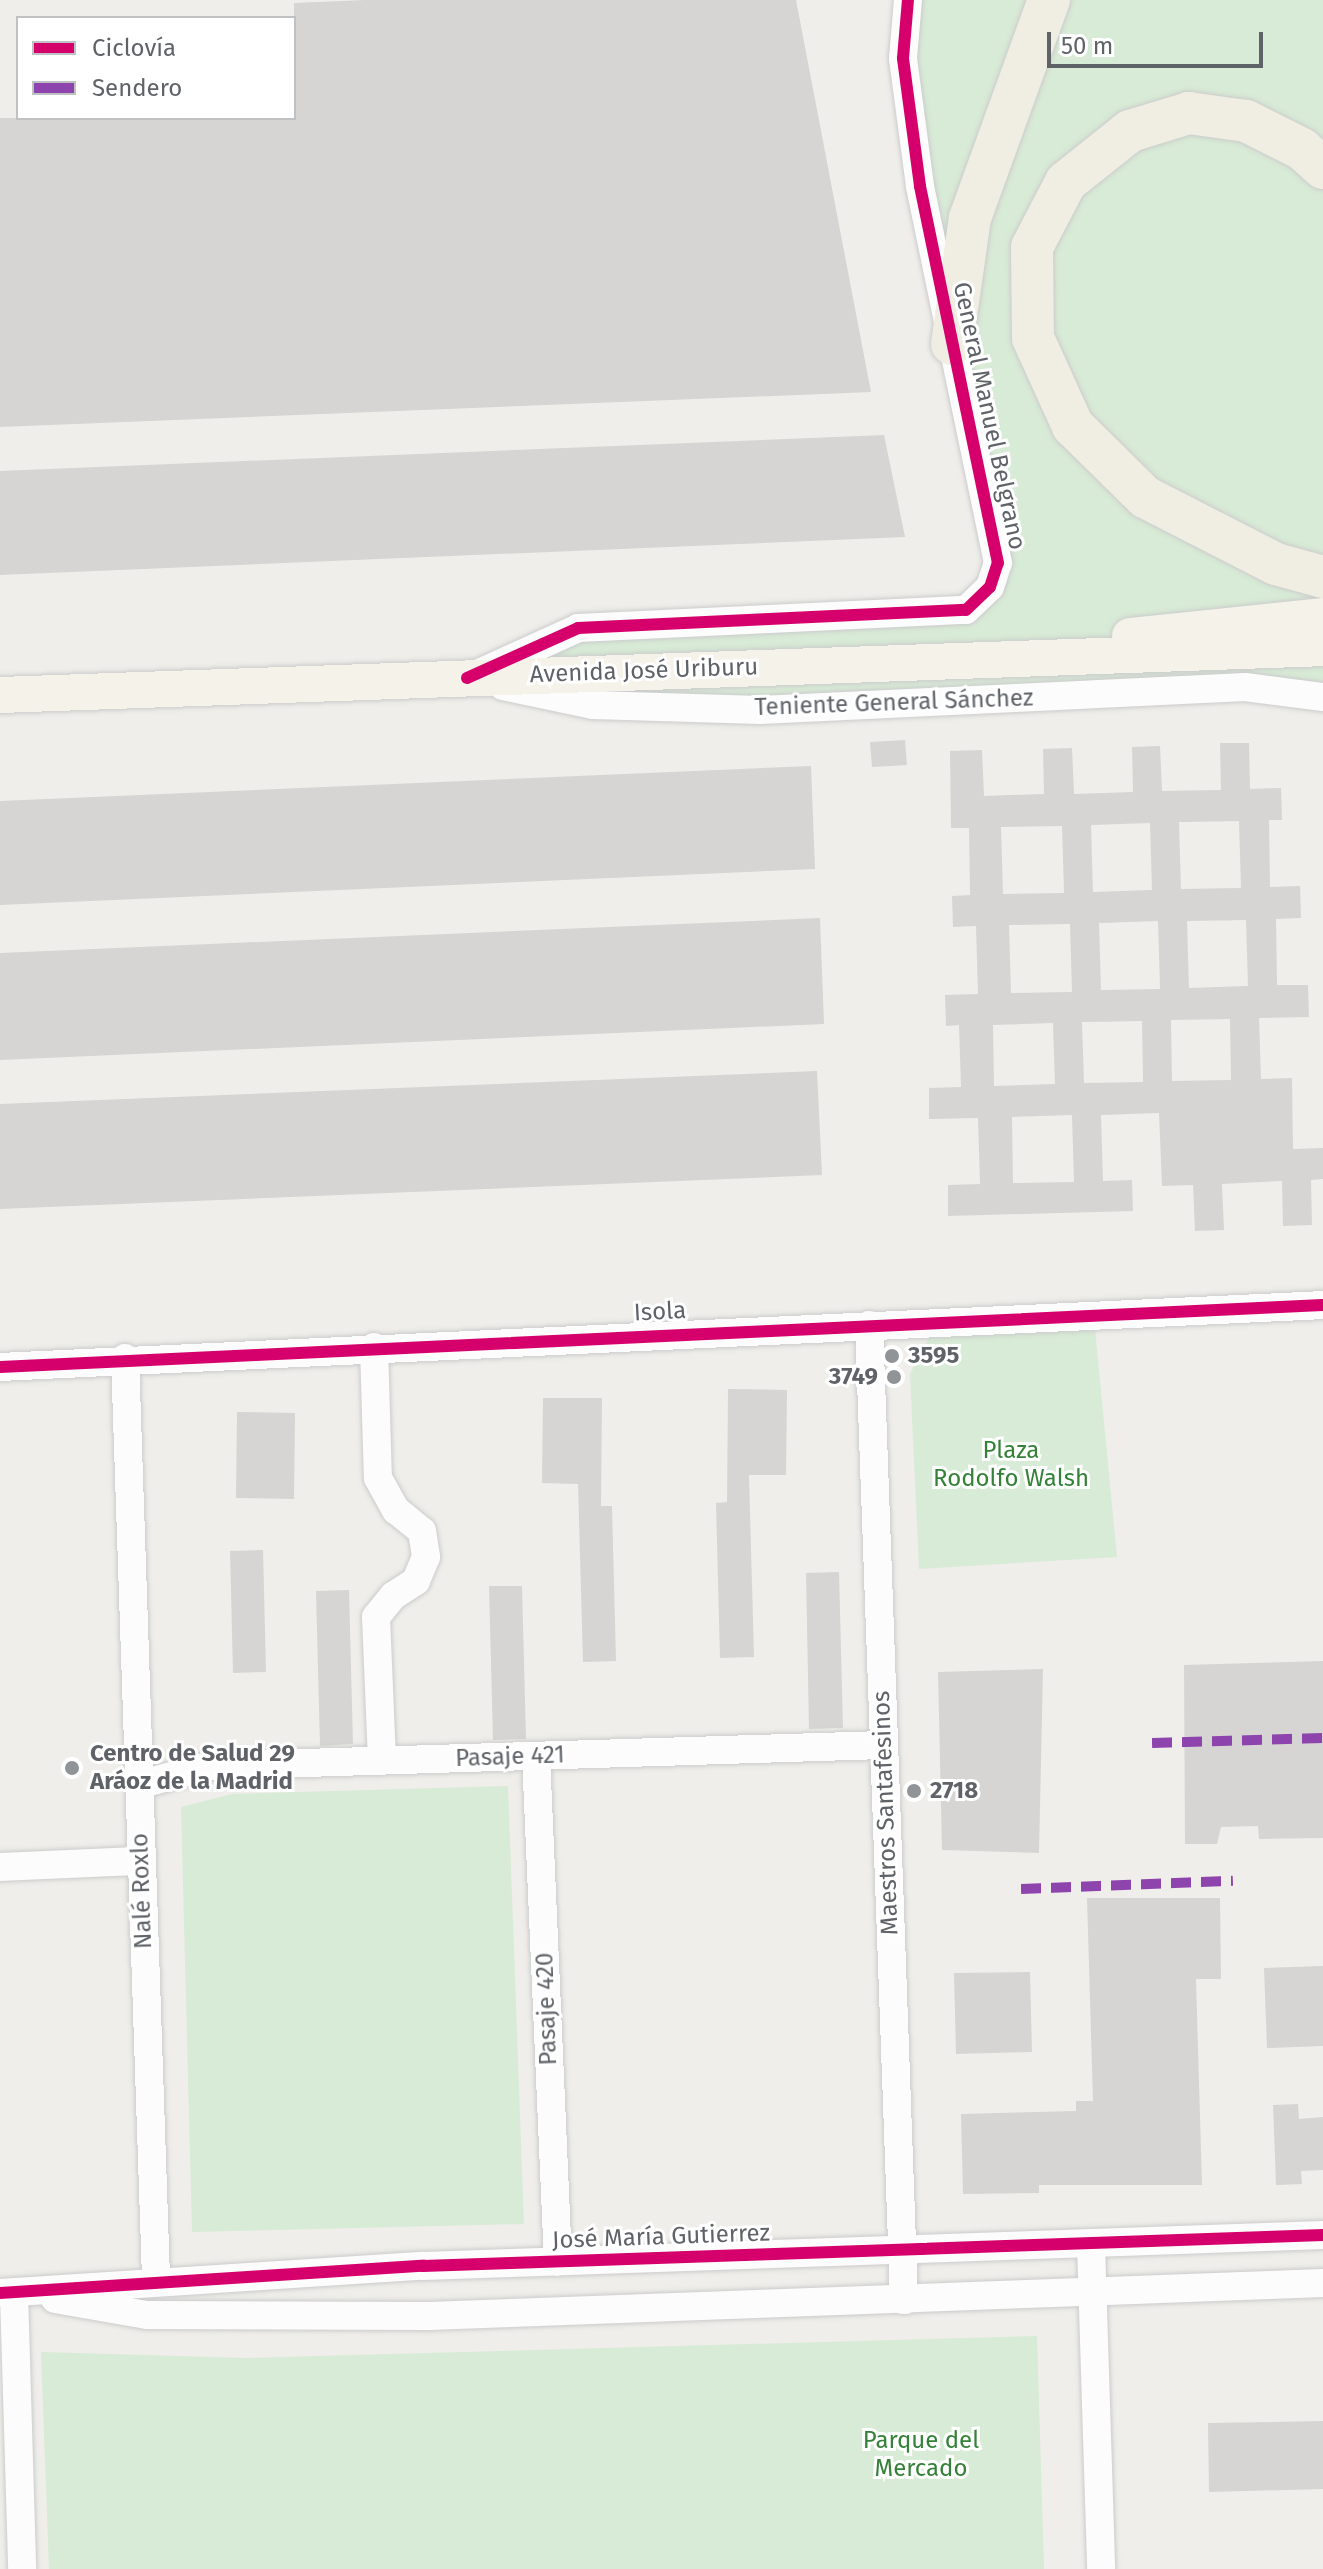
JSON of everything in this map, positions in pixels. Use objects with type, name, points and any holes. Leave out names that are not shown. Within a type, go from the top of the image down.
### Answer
[{"type":"highway","points":[[952,344],[970,218],[1049,0]]},
{"type":"highway","points":[[1323,168],[1302,149],[1246,121],[1189,113],[1130,131],[1066,182],[1032,247],[1033,338],[1073,426],[1145,497],[1276,564],[1323,577]]},
{"type":"main road","name":"Avenida José Uriburu","points":[[1000,657],[1128,636],[1323,616]]},
{"type":"main road","name":"Avenida José Uriburu","points":[[0,695],[1000,657],[1140,658],[1323,648]]},
{"type":"street","name":"General Manuel Belgrano","points":[[467,678],[578,628],[966,610],[990,587],[998,563],[914,143],[903,58],[908,0]]},
{"type":"street","name":"Teniente General Sánchez","points":[[467,678],[593,705],[760,710],[1245,687],[1323,697]]},
{"type":"street","name":"Isola","points":[[0,1367],[125,1358],[1323,1305]]},
{"type":"street","name":"Maestros Santafesinos","points":[[869,1325],[904,2300]]},
{"type":"street","points":[[374,1347],[378,1478],[396,1510],[422,1531],[426,1557],[416,1581],[393,1596],[376,1617],[382,1761]]},
{"type":"street","name":"Nalé Roxlo","points":[[125,1358],[156,2280]]},
{"type":"street","name":"Pasaje 421","points":[[138,1785],[208,1766],[884,1745]]},
{"type":"street","name":"Pasaje 420","points":[[536,1756],[558,2262]]},
{"type":"street","points":[[0,1867],[140,1861]]},
{"type":"street","name":"José María Gutierrez","points":[[7,2293],[156,2280],[558,2262],[1323,2235]]},
{"type":"street","points":[[1091,2245],[1101,2569]]},
{"type":"street","points":[[22,2569],[7,2293],[163,2315],[429,2316],[1093,2295],[1323,2283]]},
{"type":"green space","points":[[908,0],[1323,0],[1323,697],[760,710],[467,678],[578,628],[966,610],[990,587],[920,186]]},
{"type":"green space","name":"Plaza Rodolfo Walsh","points":[[1095,1329],[1117,1557],[919,1569],[910,1374],[930,1335]]},
{"type":"green space","points":[[508,1786],[524,2224],[192,2232],[181,1807],[232,1794]]},
{"type":"green space","name":"Parque del Mercado","points":[[1037,2336],[1044,2569],[49,2569],[41,2352],[246,2358]]},
{"type":"building","points":[[365,0],[796,0],[871,392],[0,427],[0,118],[296,120],[294,3]]},
{"type":"building","points":[[884,435],[905,537],[0,575],[0,471]]},
{"type":"building","points":[[905,740],[907,765],[872,767],[870,742]]},
{"type":"building","points":[[1220,743],[1249,743],[1250,789],[1281,788],[1282,820],[1269,820],[1270,887],[1300,886],[1301,918],[1276,919],[1277,985],[1308,985],[1309,1017],[1259,1018],[1261,1079],[1292,1078],[1293,1149],[1323,1148],[1323,1179],[1311,1180],[1312,1225],[1283,1226],[1282,1181],[1222,1184],[1224,1230],[1195,1231],[1193,1185],[1162,1186],[1159,1113],[1101,1115],[1103,1181],[1132,1180],[1133,1211],[948,1216],[948,1185],[980,1184],[978,1118],[929,1119],[929,1088],[961,1087],[959,1025],[946,1026],[945,995],[978,994],[976,926],[953,927],[952,896],[970,895],[969,828],[951,828],[950,751],[982,750],[984,796],[1044,794],[1043,749],[1072,748],[1074,794],[1133,792],[1132,747],[1160,746],[1162,791],[1221,790]],"holes":[[[1239,821],[1241,888],[1181,889],[1179,822]],[[1150,823],[1152,890],[1093,892],[1091,825]],[[1062,826],[1064,893],[1003,894],[1001,827]],[[1246,920],[1248,986],[1189,988],[1187,921]],[[1158,921],[1160,989],[1101,990],[1099,923]],[[1070,924],[1072,992],[1011,993],[1009,925]],[[1230,1019],[1231,1080],[1172,1081],[1171,1020]],[[1142,1021],[1143,1082],[1084,1083],[1082,1022]],[[1053,1023],[1055,1084],[994,1086],[993,1025]],[[1072,1115],[1074,1182],[1013,1183],[1012,1117]]]},
{"type":"building","points":[[811,766],[815,869],[0,905],[0,801]]},
{"type":"building","points":[[820,918],[824,1024],[0,1060],[0,953]]},
{"type":"building","points":[[817,1071],[822,1175],[0,1209],[0,1104]]},
{"type":"building","points":[[728,1389],[787,1390],[786,1475],[749,1475],[754,1657],[720,1658],[716,1503],[727,1502]]},
{"type":"building","points":[[543,1398],[602,1398],[601,1506],[612,1506],[616,1661],[583,1662],[578,1484],[542,1483]]},
{"type":"building","points":[[237,1412],[295,1413],[294,1499],[236,1498]]},
{"type":"building","points":[[263,1550],[266,1672],[233,1673],[230,1551]]},
{"type":"building","points":[[839,1572],[843,1728],[809,1729],[806,1573]]},
{"type":"building","points":[[489,1586],[522,1586],[526,1739],[493,1740]]},
{"type":"building","points":[[349,1590],[353,1744],[320,1746],[316,1591]]},
{"type":"building","points":[[1323,1661],[1323,1838],[1259,1839],[1258,1826],[1221,1827],[1217,1844],[1185,1844],[1184,1665]]},
{"type":"building","points":[[1043,1669],[1039,1853],[942,1850],[938,1672]]},
{"type":"building","points":[[1087,1898],[1220,1898],[1221,1979],[1196,1979],[1202,2185],[1039,2185],[1039,2193],[963,2194],[961,2114],[1076,2111],[1076,2101],[1093,2101]]},
{"type":"building","points":[[1323,1966],[1323,2046],[1267,2048],[1264,1968]]},
{"type":"building","points":[[1030,1972],[1032,2052],[956,2054],[954,1973]]},
{"type":"building","points":[[1298,2104],[1299,2119],[1323,2117],[1323,2170],[1301,2171],[1302,2184],[1276,2185],[1273,2105]]},
{"type":"building","points":[[1323,2421],[1323,2489],[1209,2492],[1208,2423]]},
{"type":"marked path","points":[[1152,1743],[1323,1738]]},
{"type":"marked path","points":[[1021,1889],[1233,1881]]},
{"type":"cycle path","points":[[467,678],[578,628],[966,610],[990,587],[998,563],[920,186],[903,58],[908,0]]},
{"type":"cycle path","points":[[0,1367],[1323,1305]]},
{"type":"cycle path","points":[[0,2293],[423,2266],[1323,2235]]},
{"type":"place","name":"3595","points":[[892,1356]]},
{"type":"place","name":"3749","points":[[894,1377]]},
{"type":"place","name":"Centro de Salud 29 Aráoz de la Madrid","points":[[72,1768]]},
{"type":"place","name":"2718","points":[[914,1791]]}]
